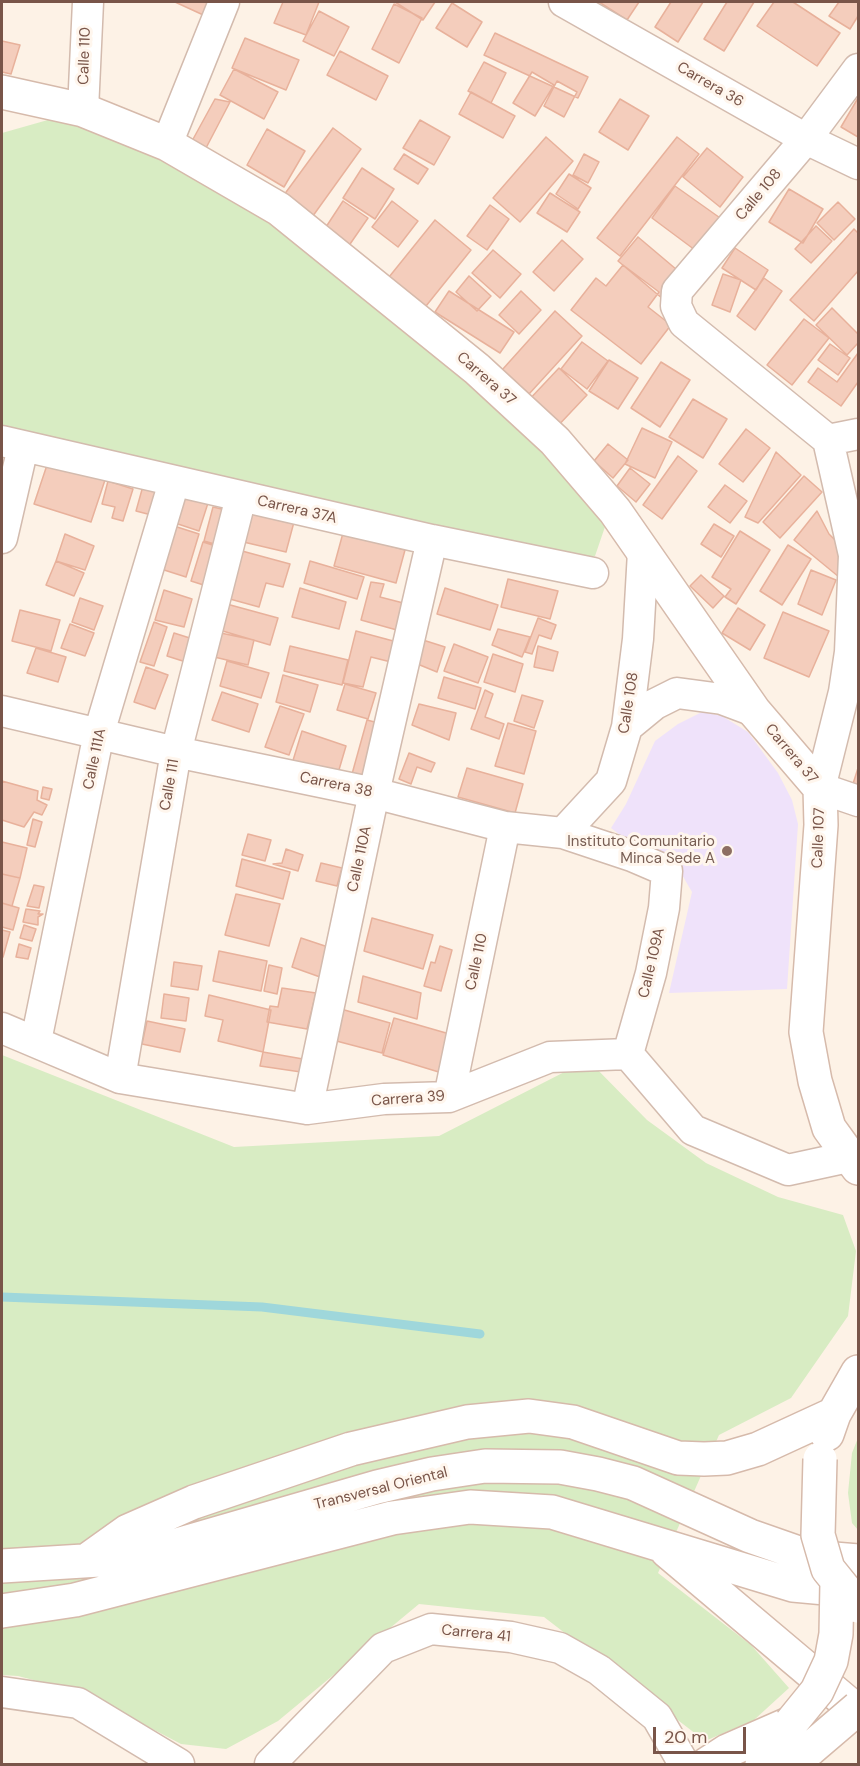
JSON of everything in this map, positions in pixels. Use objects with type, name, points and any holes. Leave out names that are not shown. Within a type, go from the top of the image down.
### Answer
[{"type":"main road","name":"Carrera 37","points":[[2,92],[83,110],[167,144],[279,209],[477,369],[555,441],[615,511],[754,711],[820,788]]},
{"type":"main road","name":"Calle 107","points":[[820,788],[821,825],[806,1032],[814,1081],[829,1128],[855,1169]]},
{"type":"main road","points":[[851,1578],[828,1569],[818,1535],[820,1459],[834,1414],[858,1372]]},
{"type":"main road","points":[[86,1560],[128,1531],[194,1502],[351,1449],[467,1422],[529,1416],[573,1422],[678,1458],[704,1459],[727,1458],[758,1449],[834,1414]]},
{"type":"main road","name":"Transversal Oriental","points":[[2,1566],[132,1558],[377,1486],[432,1474],[485,1466],[560,1467],[598,1473],[633,1483],[750,1536],[810,1557],[851,1578]]},
{"type":"main road","name":"Transversal Oriental","points":[[2,1611],[75,1600],[381,1520],[470,1507],[552,1512],[793,1585],[851,1578]]},
{"type":"main road","points":[[659,1544],[858,1710],[800,1736],[762,1764]]},
{"type":"main road","points":[[851,1578],[858,1606]]},
{"type":"main road","points":[[800,1736],[831,1662],[851,1578]]},
{"type":"main road","points":[[707,1764],[727,1751],[800,1736]]},
{"type":"street","name":"Calle 110","points":[[83,110],[88,2]]},
{"type":"street","points":[[167,144],[224,2]]},
{"type":"street","name":"Carrera 36","points":[[564,2],[806,139],[858,164]]},
{"type":"street","name":"Calle 108","points":[[828,440],[684,323],[676,306],[677,291],[806,139],[858,69]]},
{"type":"street","points":[[828,440],[858,434]]},
{"type":"street","name":"Calle 107","points":[[820,788],[844,692],[850,652],[854,555],[828,440]]},
{"type":"street","points":[[2,538],[12,444]]},
{"type":"street","name":"Carrera 37A","points":[[12,444],[432,540],[594,573]]},
{"type":"street","name":"Calle 111A","points":[[36,1041],[99,733],[174,482]]},
{"type":"street","name":"Calle 111","points":[[120,1078],[176,752],[241,497]]},
{"type":"street","name":"Calle 110A","points":[[308,1109],[374,793],[432,540]]},
{"type":"street","name":"Calle 108","points":[[563,833],[611,781],[627,727],[638,639],[643,552]]},
{"type":"street","points":[[627,727],[655,704],[677,693],[722,699],[754,711]]},
{"type":"street","name":"Carrera 38","points":[[2,711],[176,752],[374,793],[505,827],[563,833],[632,856],[667,871]]},
{"type":"street","name":"Carrera 37","points":[[820,788],[858,801]]},
{"type":"street","name":"Calle 110","points":[[449,1098],[505,827]]},
{"type":"street","name":"Calle 109A","points":[[628,1054],[651,973],[664,908],[667,871]]},
{"type":"street","name":"Carrera 39","points":[[2,1028],[120,1078],[308,1109],[384,1100],[449,1098],[550,1057],[628,1054]]},
{"type":"street","points":[[628,1054],[693,1130],[788,1170],[855,1169]]},
{"type":"street","name":"Carrera 41","points":[[270,1764],[383,1648],[431,1629],[511,1637],[560,1648],[599,1670],[657,1717],[684,1764]]},
{"type":"street","points":[[2,1692],[78,1703],[179,1764]]},
{"type":"shaded area","name":"Instituto Comunitario Minca Sede A","points":[[702,712],[722,716],[748,732],[778,773],[792,800],[798,824],[787,989],[669,993],[692,892],[671,856],[624,838],[611,828],[626,804],[655,741],[678,724]]},
{"type":"green space","points":[[83,110],[279,209],[545,448],[608,518],[595,556],[565,563],[2,437],[2,133]]},
{"type":"green space","points":[[2,1055],[234,1147],[439,1136],[588,1060],[647,1120],[706,1163],[778,1197],[843,1215],[856,1251],[848,1316],[791,1398],[719,1435],[658,1573],[751,1645],[789,1688],[754,1720],[705,1741],[544,1617],[419,1604],[278,1721],[226,1749],[181,1744],[84,1693],[18,1676],[2,1675]]},
{"type":"green space","points":[[858,1438],[858,1530],[852,1523],[848,1493],[852,1453]]},
{"type":"building","points":[[175,2],[218,2],[212,19]]},
{"type":"building","points":[[283,2],[319,2],[306,35],[274,23]]},
{"type":"building","points":[[395,2],[435,2],[423,20]]},
{"type":"building","points":[[599,2],[639,2],[627,20]]},
{"type":"building","points":[[671,2],[703,2],[678,42],[655,27]]},
{"type":"building","points":[[727,2],[754,2],[724,51],[704,39]]},
{"type":"building","points":[[774,2],[793,2],[840,33],[817,66],[757,26]]},
{"type":"building","points":[[839,2],[858,2],[858,16],[850,29],[829,16]]},
{"type":"building","points":[[452,3],[482,22],[467,47],[436,28]]},
{"type":"building","points":[[394,4],[422,18],[399,63],[372,49]]},
{"type":"building","points":[[319,11],[349,27],[334,56],[303,41]]},
{"type":"building","points":[[495,33],[588,77],[578,98],[484,55]]},
{"type":"building","points":[[245,38],[299,60],[286,90],[232,68]]},
{"type":"building","points":[[2,41],[20,45],[11,74],[2,72]]},
{"type":"building","points":[[340,51],[388,76],[376,100],[327,75]]},
{"type":"building","points":[[484,62],[506,73],[491,103],[468,91]]},
{"type":"building","points":[[234,69],[278,92],[264,119],[220,95]]},
{"type":"building","points":[[532,72],[554,85],[535,116],[513,103]]},
{"type":"building","points":[[557,81],[577,92],[564,117],[544,106]]},
{"type":"building","points":[[471,92],[515,116],[503,138],[459,114]]},
{"type":"building","points":[[858,98],[858,137],[841,127]]},
{"type":"building","points":[[215,99],[230,102],[206,148],[192,141]]},
{"type":"building","points":[[620,99],[649,116],[628,150],[599,132]]},
{"type":"building","points":[[420,120],[450,137],[434,165],[403,148]]},
{"type":"building","points":[[333,128],[361,149],[310,220],[281,199]]},
{"type":"building","points":[[267,129],[305,151],[284,187],[247,165]]},
{"type":"building","points":[[546,137],[573,161],[520,222],[493,198]]},
{"type":"building","points":[[677,137],[699,154],[620,256],[597,238]]},
{"type":"building","points":[[707,148],[743,177],[720,207],[683,177]]},
{"type":"building","points":[[404,154],[428,169],[418,184],[394,169]]},
{"type":"building","points":[[584,154],[599,162],[588,183],[573,175]]},
{"type":"building","points":[[362,168],[394,189],[375,219],[343,198]]},
{"type":"building","points":[[569,174],[591,188],[578,209],[556,194]]},
{"type":"building","points":[[675,186],[723,220],[699,253],[652,218]]},
{"type":"building","points":[[789,189],[823,209],[803,243],[769,222]]},
{"type":"building","points":[[550,193],[580,212],[567,232],[537,213]]},
{"type":"building","points":[[343,201],[368,218],[348,247],[324,230]]},
{"type":"building","points":[[392,201],[418,221],[398,247],[372,227]]},
{"type":"building","points":[[838,202],[855,219],[834,240],[817,223]]},
{"type":"building","points":[[490,205],[509,219],[487,250],[467,236]]},
{"type":"building","points":[[435,220],[471,250],[422,311],[385,282]]},
{"type":"building","points":[[816,226],[832,241],[811,263],[795,249]]},
{"type":"building","points":[[854,229],[858,233],[858,271],[814,321],[790,300]]},
{"type":"building","points":[[638,237],[683,275],[663,299],[618,261]]},
{"type":"building","points":[[562,240],[583,259],[554,291],[533,272]]},
{"type":"building","points":[[735,248],[768,270],[756,290],[722,268]]},
{"type":"building","points":[[493,250],[521,274],[500,298],[472,273]]},
{"type":"building","points":[[623,265],[659,292],[648,307],[671,325],[641,364],[571,310],[596,278],[606,286]]},
{"type":"building","points":[[723,274],[741,280],[730,312],[712,305]]},
{"type":"building","points":[[469,276],[491,296],[477,311],[456,292]]},
{"type":"building","points":[[764,278],[782,291],[755,330],[737,316]]},
{"type":"building","points":[[449,291],[514,332],[500,353],[435,312]]},
{"type":"building","points":[[521,291],[541,310],[519,334],[499,315]]},
{"type":"building","points":[[832,308],[858,334],[858,343],[847,355],[816,325]]},
{"type":"building","points":[[555,311],[582,336],[529,394],[502,370]]},
{"type":"building","points":[[804,319],[829,338],[792,385],[767,365]]},
{"type":"building","points":[[582,342],[608,361],[587,389],[561,369]]},
{"type":"building","points":[[830,344],[850,358],[838,375],[818,360]]},
{"type":"building","points":[[858,353],[858,382],[841,406],[808,382],[818,368],[837,382]]},
{"type":"building","points":[[609,360],[638,378],[618,409],[589,391]]},
{"type":"building","points":[[661,362],[690,380],[660,427],[631,408]]},
{"type":"building","points":[[559,368],[587,395],[554,430],[526,403]]},
{"type":"building","points":[[693,399],[727,419],[703,458],[669,437]]},
{"type":"building","points":[[642,428],[672,442],[655,478],[625,464]]},
{"type":"building","points":[[746,429],[770,448],[743,482],[719,464]]},
{"type":"building","points":[[608,444],[628,460],[613,478],[594,461]]},
{"type":"building","points":[[776,452],[801,475],[758,523],[745,517]]},
{"type":"building","points":[[678,456],[697,471],[662,519],[643,505]]},
{"type":"building","points":[[48,462],[105,480],[91,522],[34,504]]},
{"type":"building","points":[[630,468],[650,484],[636,502],[617,486]]},
{"type":"building","points":[[804,476],[822,492],[780,538],[763,522]]},
{"type":"building","points":[[108,481],[133,489],[123,521],[112,518],[115,507],[102,504]]},
{"type":"building","points":[[725,485],[747,501],[730,523],[708,507]]},
{"type":"building","points":[[143,486],[166,491],[159,517],[136,511]]},
{"type":"building","points":[[181,495],[208,503],[199,531],[172,522]]},
{"type":"building","points":[[213,507],[234,512],[225,547],[204,541]]},
{"type":"building","points":[[243,509],[294,522],[286,552],[235,540]]},
{"type":"building","points":[[817,511],[829,534],[848,553],[839,577],[794,540]]},
{"type":"building","points":[[714,524],[734,536],[721,557],[701,544]]},
{"type":"building","points":[[174,526],[199,534],[186,577],[161,569]]},
{"type":"building","points":[[740,531],[770,550],[736,604],[725,597],[731,589],[712,577]]},
{"type":"building","points":[[343,533],[405,550],[396,583],[334,566]]},
{"type":"building","points":[[65,534],[94,546],[85,570],[56,561]]},
{"type":"building","points":[[203,542],[225,549],[213,588],[191,581]]},
{"type":"building","points":[[788,545],[811,559],[782,605],[760,591]]},
{"type":"building","points":[[231,548],[290,564],[283,587],[266,583],[259,607],[219,596]]},
{"type":"building","points":[[56,561],[84,573],[74,596],[46,585]]},
{"type":"building","points":[[310,561],[364,577],[357,599],[304,583]]},
{"type":"building","points":[[811,570],[836,580],[822,615],[798,604]]},
{"type":"building","points":[[701,575],[724,596],[713,608],[690,586]]},
{"type":"building","points":[[508,579],[558,591],[550,619],[501,607]]},
{"type":"building","points":[[371,582],[384,584],[380,597],[411,605],[404,632],[361,620]]},
{"type":"building","points":[[300,588],[346,602],[339,629],[292,617]]},
{"type":"building","points":[[445,588],[498,605],[490,630],[437,614]]},
{"type":"building","points":[[164,590],[192,599],[184,627],[155,620]]},
{"type":"building","points":[[80,598],[103,606],[94,630],[72,622]]},
{"type":"building","points":[[223,603],[278,618],[270,645],[216,629]]},
{"type":"building","points":[[738,608],[765,625],[750,650],[722,633]]},
{"type":"building","points":[[20,610],[60,620],[51,651],[12,641]]},
{"type":"building","points":[[783,612],[829,631],[809,677],[764,658]]},
{"type":"building","points":[[538,618],[556,625],[551,639],[539,635],[532,654],[525,652]]},
{"type":"building","points":[[154,622],[167,627],[154,666],[140,662]]},
{"type":"building","points":[[70,624],[94,633],[85,656],[61,648]]},
{"type":"building","points":[[498,629],[530,637],[522,657],[492,645]]},
{"type":"building","points":[[356,631],[397,642],[391,662],[371,657],[363,687],[343,683]]},
{"type":"building","points":[[216,632],[254,640],[248,665],[210,656]]},
{"type":"building","points":[[174,633],[196,640],[189,663],[167,656]]},
{"type":"building","points":[[423,640],[445,647],[437,672],[415,663]]},
{"type":"building","points":[[454,644],[488,657],[478,683],[444,671]]},
{"type":"building","points":[[290,646],[348,660],[342,685],[284,671]]},
{"type":"building","points":[[538,646],[558,652],[553,671],[534,667]]},
{"type":"building","points":[[36,648],[66,657],[58,682],[27,673]]},
{"type":"building","points":[[493,654],[523,664],[515,692],[484,682]]},
{"type":"building","points":[[227,661],[269,673],[261,698],[220,686]]},
{"type":"building","points":[[146,667],[168,675],[155,709],[134,702]]},
{"type":"building","points":[[283,675],[318,685],[310,712],[276,702]]},
{"type":"building","points":[[444,677],[481,688],[475,709],[438,698]]},
{"type":"building","points":[[345,684],[376,693],[368,719],[337,710]]},
{"type":"building","points":[[485,690],[493,694],[485,717],[504,724],[499,739],[471,729]]},
{"type":"building","points":[[222,692],[258,704],[249,732],[212,720]]},
{"type":"building","points":[[522,695],[543,701],[534,728],[514,721]]},
{"type":"building","points":[[419,704],[456,713],[449,740],[412,725]]},
{"type":"building","points":[[280,706],[304,714],[289,755],[265,747]]},
{"type":"building","points":[[367,720],[386,725],[369,779],[352,774]]},
{"type":"building","points":[[508,723],[536,731],[524,774],[495,766]]},
{"type":"building","points":[[302,731],[346,746],[336,780],[291,767]]},
{"type":"building","points":[[409,753],[435,763],[431,772],[417,767],[411,784],[399,779]]},
{"type":"building","points":[[467,768],[523,784],[515,813],[458,797]]},
{"type":"building","points":[[858,768],[858,789],[852,787]]},
{"type":"building","points":[[2,781],[38,791],[37,800],[47,805],[42,815],[34,812],[24,827],[2,820]]},
{"type":"building","points":[[43,787],[52,789],[49,800],[41,798]]},
{"type":"building","points":[[33,819],[42,822],[35,847],[27,845]]},
{"type":"building","points":[[248,834],[271,840],[265,861],[242,855]]},
{"type":"building","points":[[2,842],[27,848],[20,878],[2,874]]},
{"type":"building","points":[[286,849],[303,855],[298,871],[273,864],[282,863]]},
{"type":"building","points":[[242,859],[290,872],[283,899],[236,886]]},
{"type":"building","points":[[321,863],[342,868],[337,886],[316,881]]},
{"type":"building","points":[[2,874],[20,878],[12,906],[2,903]]},
{"type":"building","points":[[34,885],[44,887],[39,908],[27,906]]},
{"type":"building","points":[[236,894],[280,904],[269,946],[225,935]]},
{"type":"building","points":[[2,903],[19,908],[13,930],[2,927]]},
{"type":"building","points":[[26,909],[40,911],[38,914],[43,914],[38,917],[38,925],[23,922]]},
{"type":"building","points":[[372,918],[433,935],[423,969],[364,951]]},
{"type":"building","points":[[24,925],[36,929],[32,941],[20,938]]},
{"type":"building","points":[[2,930],[10,932],[3,957],[2,956]]},
{"type":"building","points":[[301,938],[328,947],[320,977],[292,967]]},
{"type":"building","points":[[19,944],[31,948],[28,959],[16,957]]},
{"type":"building","points":[[440,946],[452,950],[441,991],[424,986],[431,962],[435,963]]},
{"type":"building","points":[[219,951],[267,961],[261,991],[213,981]]},
{"type":"building","points":[[174,962],[202,966],[198,990],[171,986]]},
{"type":"building","points":[[269,965],[282,968],[277,994],[264,991]]},
{"type":"building","points":[[363,976],[421,993],[417,1019],[358,1002]]},
{"type":"building","points":[[282,988],[316,993],[307,1029],[267,1022],[270,1006],[278,1007]]},
{"type":"building","points":[[164,994],[189,998],[186,1021],[161,1018]]},
{"type":"building","points":[[209,995],[271,1010],[263,1052],[218,1041],[223,1020],[205,1016]]},
{"type":"building","points":[[334,1007],[390,1023],[382,1053],[325,1038]]},
{"type":"building","points":[[394,1018],[453,1035],[442,1073],[383,1055]]},
{"type":"building","points":[[147,1021],[185,1029],[180,1052],[142,1044]]},
{"type":"building","points":[[263,1052],[303,1059],[301,1072],[260,1066]]},
{"type":"waterway","points":[[2,1297],[262,1307],[480,1334]]},
{"type":"place","name":"Instituto Comunitario Minca Sede A","points":[[727,851]]}]
